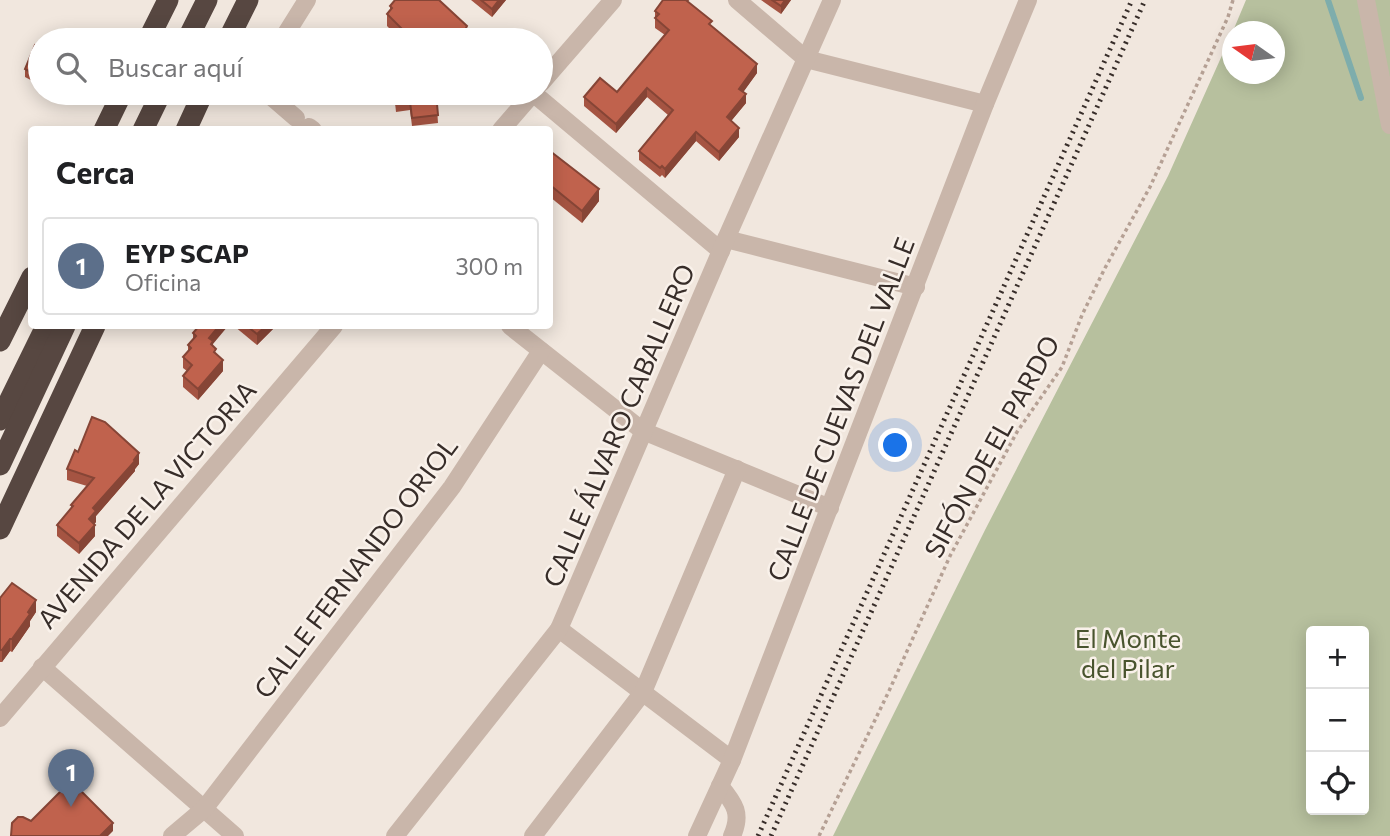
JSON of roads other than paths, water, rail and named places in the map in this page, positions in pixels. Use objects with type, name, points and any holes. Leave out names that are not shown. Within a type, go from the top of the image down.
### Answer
[{"type":"highway","points":[[154,28],[168,0]]},
{"type":"highway","points":[[193,28],[207,0]]},
{"type":"highway","points":[[234,28],[248,0]]},
{"type":"highway","points":[[106,126],[116,105]]},
{"type":"highway","points":[[145,126],[157,105]]},
{"type":"highway","points":[[152,126],[160,105]]},
{"type":"highway","points":[[188,126],[197,105]]},
{"type":"highway","points":[[0,341],[28,285]]},
{"type":"highway","points":[[0,419],[45,329]]},
{"type":"highway","points":[[0,465],[64,329]]},
{"type":"highway","points":[[0,530],[94,329]]},
{"type":"street","points":[[290,28],[307,0]]},
{"type":"street","points":[[553,69],[613,0]]},
{"type":"street","points":[[737,0],[806,59],[985,104]]},
{"type":"street","name":"CALLE ÁLVARO CABALLERO","points":[[395,836],[559,629],[643,430],[832,0]]},
{"type":"street","name":"CALLE DE CUEVAS DEL VALLE","points":[[697,836],[732,760],[985,104],[1028,0]]},
{"type":"street","points":[[1366,0],[1390,125]]},
{"type":"street","points":[[282,105],[306,125]]},
{"type":"street","points":[[504,126],[523,105]]},
{"type":"street","points":[[548,105],[724,245],[916,287]]},
{"type":"street","name":"AVENIDA DE LA VICTORIA","points":[[0,718],[331,329]]},
{"type":"street","points":[[514,329],[643,430],[830,508]]},
{"type":"street","name":"CALLE FERNANDO ORIOL","points":[[172,836],[204,809],[452,487],[541,351]]},
{"type":"street","points":[[533,836],[643,692],[737,469]]},
{"type":"street","points":[[559,629],[732,760]]},
{"type":"street","points":[[42,667],[235,836]]},
{"type":"street","points":[[720,786],[732,800],[736,811],[738,823],[732,836]]},
{"type":"waterway","points":[[1328,0],[1361,98]]},
{"type":"railway","points":[[758,836],[1132,0]]},
{"type":"railway","points":[[771,836],[1145,0]]},
{"type":"place","name":"EYP SCAP","points":[[71,807]]},
{"type":"park label","name":"El Monte del Pilar","points":[[1128,652]]}]
